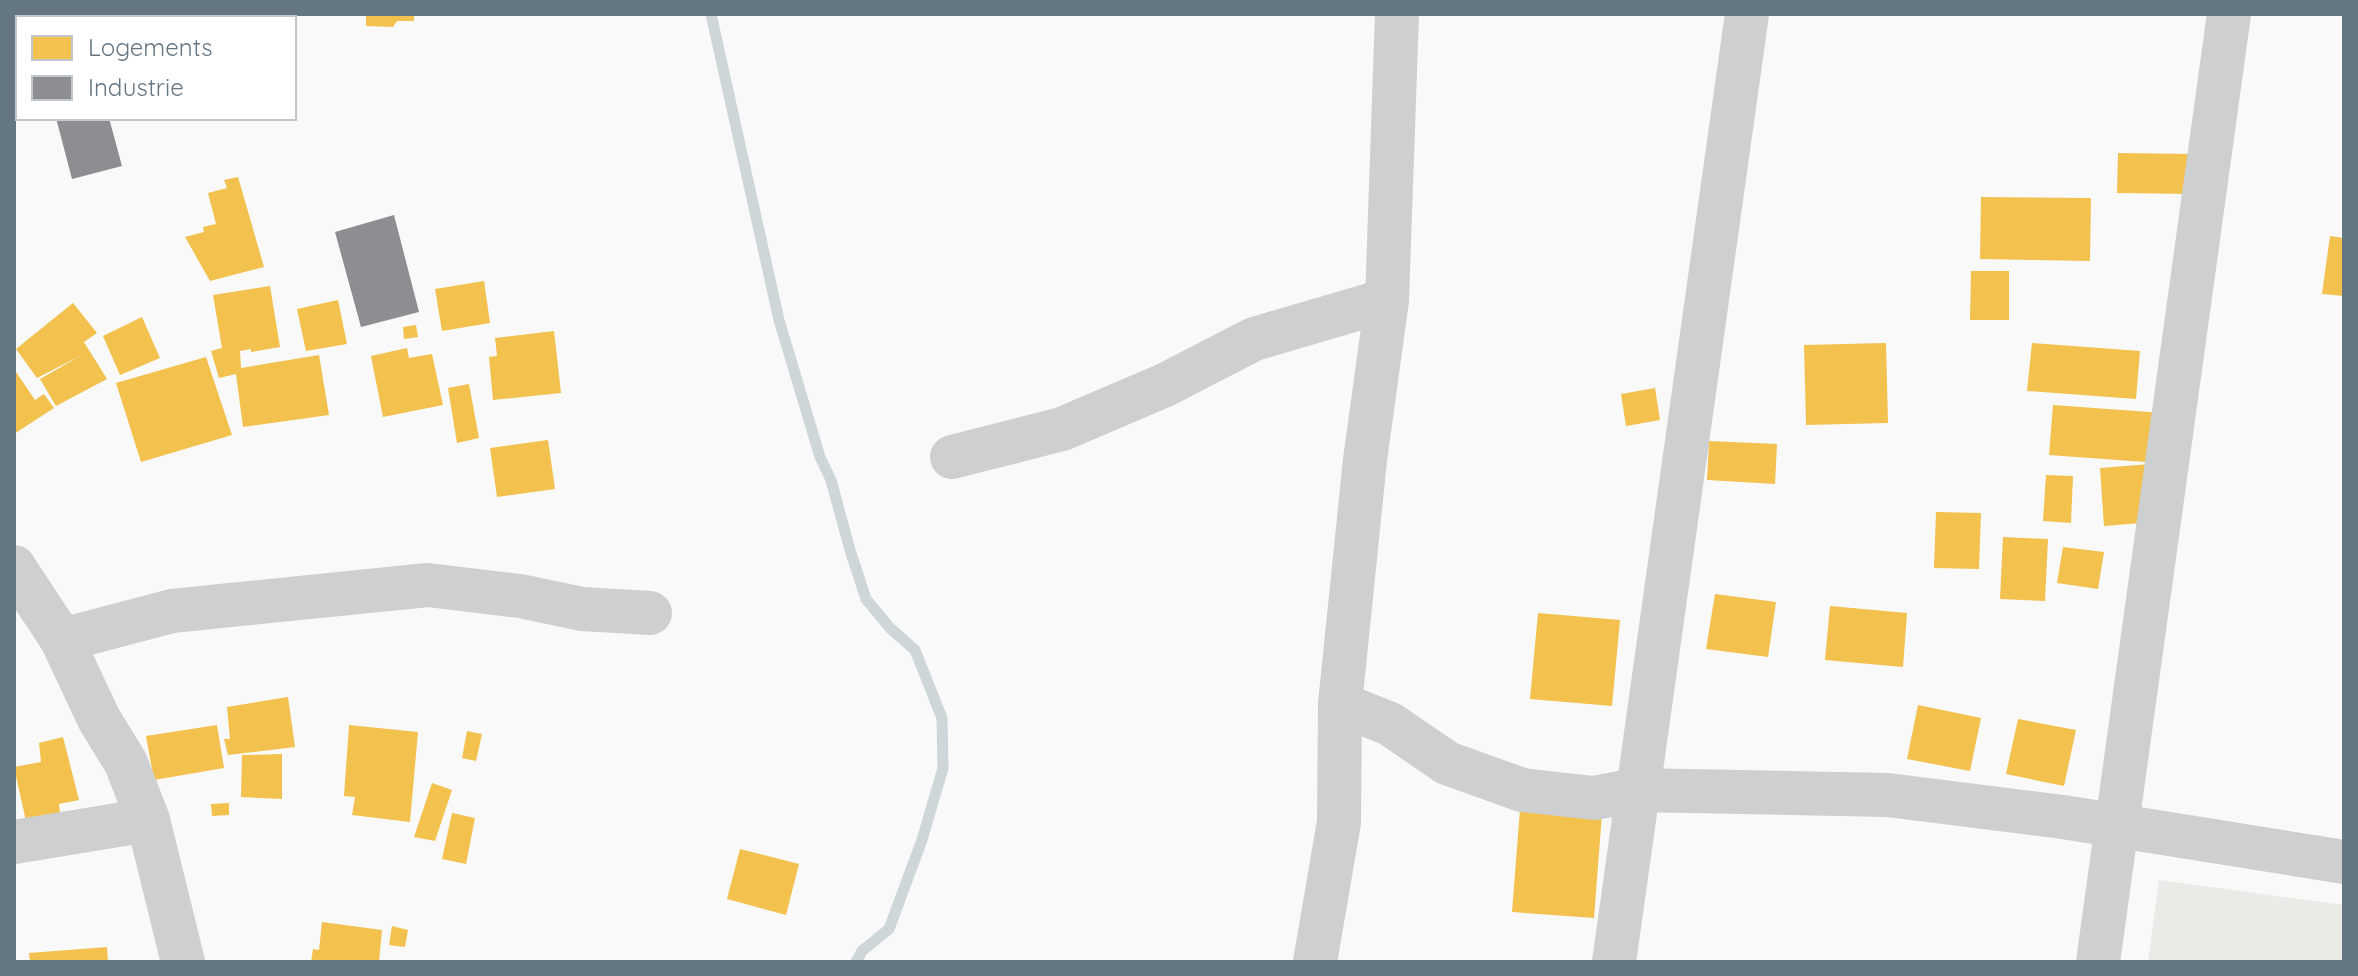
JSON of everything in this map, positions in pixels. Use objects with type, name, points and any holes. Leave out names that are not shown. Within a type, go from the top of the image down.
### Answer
[{"type":"street","points":[[1315,962],[1339,822],[1340,704],[1365,460],[1387,300],[1397,14]]},
{"type":"street","points":[[1614,962],[1747,14]]},
{"type":"street","points":[[2098,962],[2229,14]]},
{"type":"street","points":[[952,457],[1062,429],[1165,385],[1254,339],[1387,300]]},
{"type":"street","points":[[14,567],[62,640],[99,719],[126,763],[148,820],[183,962]]},
{"type":"street","points":[[62,640],[172,611],[428,585],[520,596],[582,609],[650,613]]},
{"type":"street","points":[[1340,704],[1390,724],[1447,763],[1522,790],[1594,798],[1637,790],[1888,795],[2116,826],[2344,862]]},
{"type":"street","points":[[14,842],[148,820]]},
{"type":"shaded area","points":[[2159,880],[2344,905],[2344,962],[2148,962]]},
{"type":"building: Logements","points":[[366,14],[414,14],[414,21],[397,21],[393,27],[366,26]]},
{"type":"building: Logements","points":[[14,48],[16,48],[14,91]]},
{"type":"building: Logements","points":[[2118,153],[2193,154],[2192,194],[2117,193]]},
{"type":"building: Logements","points":[[238,177],[264,267],[210,281],[185,237],[204,232],[203,227],[216,224],[208,193],[227,188],[224,180]]},
{"type":"building: Logements","points":[[1981,197],[2091,198],[2090,261],[1980,259]]},
{"type":"building: Logements","points":[[2330,236],[2344,238],[2344,296],[2322,294]]},
{"type":"building: Logements","points":[[1971,271],[2009,271],[2009,320],[1970,320]]},
{"type":"building: Logements","points":[[484,281],[490,323],[442,331],[435,289]]},
{"type":"building: Logements","points":[[270,286],[280,347],[240,351],[241,368],[319,355],[329,415],[243,427],[236,374],[219,378],[211,351],[222,348],[213,295]]},
{"type":"building: Logements","points":[[338,300],[347,344],[306,351],[297,309]]},
{"type":"building: Logements","points":[[73,303],[97,333],[84,342],[107,379],[56,406],[40,379],[82,355],[37,378],[16,349]]},
{"type":"building: Logements","points":[[142,317],[160,358],[120,375],[103,336]]},
{"type":"building: Logements","points":[[416,325],[418,337],[404,339],[403,327]]},
{"type":"building: Logements","points":[[554,331],[561,393],[493,400],[489,357],[497,356],[495,338]]},
{"type":"building: Logements","points":[[1886,343],[1888,423],[1806,425],[1804,345]]},
{"type":"building: Logements","points":[[2032,343],[2140,351],[2136,399],[2027,391]]},
{"type":"building: Logements","points":[[407,348],[409,358],[432,354],[443,405],[383,417],[371,356]]},
{"type":"building: Logements","points":[[206,357],[232,435],[141,462],[116,383]]},
{"type":"building: Logements","points":[[14,369],[35,400],[44,394],[54,408],[14,434]]},
{"type":"building: Logements","points":[[469,384],[479,438],[457,443],[448,388]]},
{"type":"building: Logements","points":[[1655,388],[1660,420],[1626,426],[1621,394]]},
{"type":"building: Logements","points":[[2053,405],[2163,413],[2159,463],[2049,455]]},
{"type":"building: Logements","points":[[548,440],[555,489],[497,497],[490,448]]},
{"type":"building: Logements","points":[[1709,441],[1777,444],[1775,484],[1707,480]]},
{"type":"building: Logements","points":[[2150,464],[2154,522],[2104,526],[2100,468]]},
{"type":"building: Logements","points":[[2046,475],[2073,476],[2071,523],[2043,521]]},
{"type":"building: Logements","points":[[1936,512],[1981,513],[1979,569],[1934,568]]},
{"type":"building: Logements","points":[[2003,537],[2048,539],[2045,601],[2000,599]]},
{"type":"building: Logements","points":[[2063,547],[2104,552],[2098,589],[2057,583]]},
{"type":"building: Logements","points":[[1715,594],[1776,602],[1768,657],[1706,649]]},
{"type":"building: Logements","points":[[1830,606],[1907,613],[1903,667],[1825,660]]},
{"type":"building: Logements","points":[[1538,613],[1620,620],[1612,706],[1530,699]]},
{"type":"building: Logements","points":[[288,697],[295,747],[228,755],[224,739],[230,739],[227,707]]},
{"type":"building: Logements","points":[[1918,705],[1981,718],[1970,771],[1907,759]]},
{"type":"building: Logements","points":[[2018,719],[2076,730],[2064,786],[2006,774]]},
{"type":"building: Logements","points":[[217,725],[224,768],[154,780],[146,736]]},
{"type":"building: Logements","points":[[349,725],[418,732],[410,822],[352,815],[355,797],[344,796]]},
{"type":"building: Logements","points":[[467,731],[482,734],[476,761],[462,758]]},
{"type":"building: Logements","points":[[63,737],[79,800],[59,804],[60,813],[26,821],[14,767],[41,762],[39,743]]},
{"type":"building: Logements","points":[[282,754],[282,799],[241,797],[242,755]]},
{"type":"building: Logements","points":[[432,783],[452,790],[435,841],[414,837]]},
{"type":"building: Logements","points":[[229,803],[229,815],[212,816],[211,804]]},
{"type":"building: Logements","points":[[1520,809],[1602,814],[1594,918],[1512,912]]},
{"type":"building: Logements","points":[[452,813],[475,818],[466,864],[442,859]]},
{"type":"building: Logements","points":[[740,849],[799,864],[786,915],[727,899]]},
{"type":"building: Logements","points":[[322,922],[382,930],[379,962],[311,962],[313,949],[319,950]]},
{"type":"building: Logements","points":[[392,926],[408,930],[405,947],[389,945]]},
{"type":"building: Logements","points":[[107,947],[108,962],[30,962],[29,953]]},
{"type":"building: Industrie","points":[[57,120],[110,120],[122,166],[72,179]]},
{"type":"building: Industrie","points":[[394,215],[419,312],[361,327],[335,232]]},
{"type":"waterway","points":[[711,14],[779,320],[866,599],[890,628],[915,650],[942,718],[943,768],[922,840],[889,929],[862,951],[856,962]]}]
